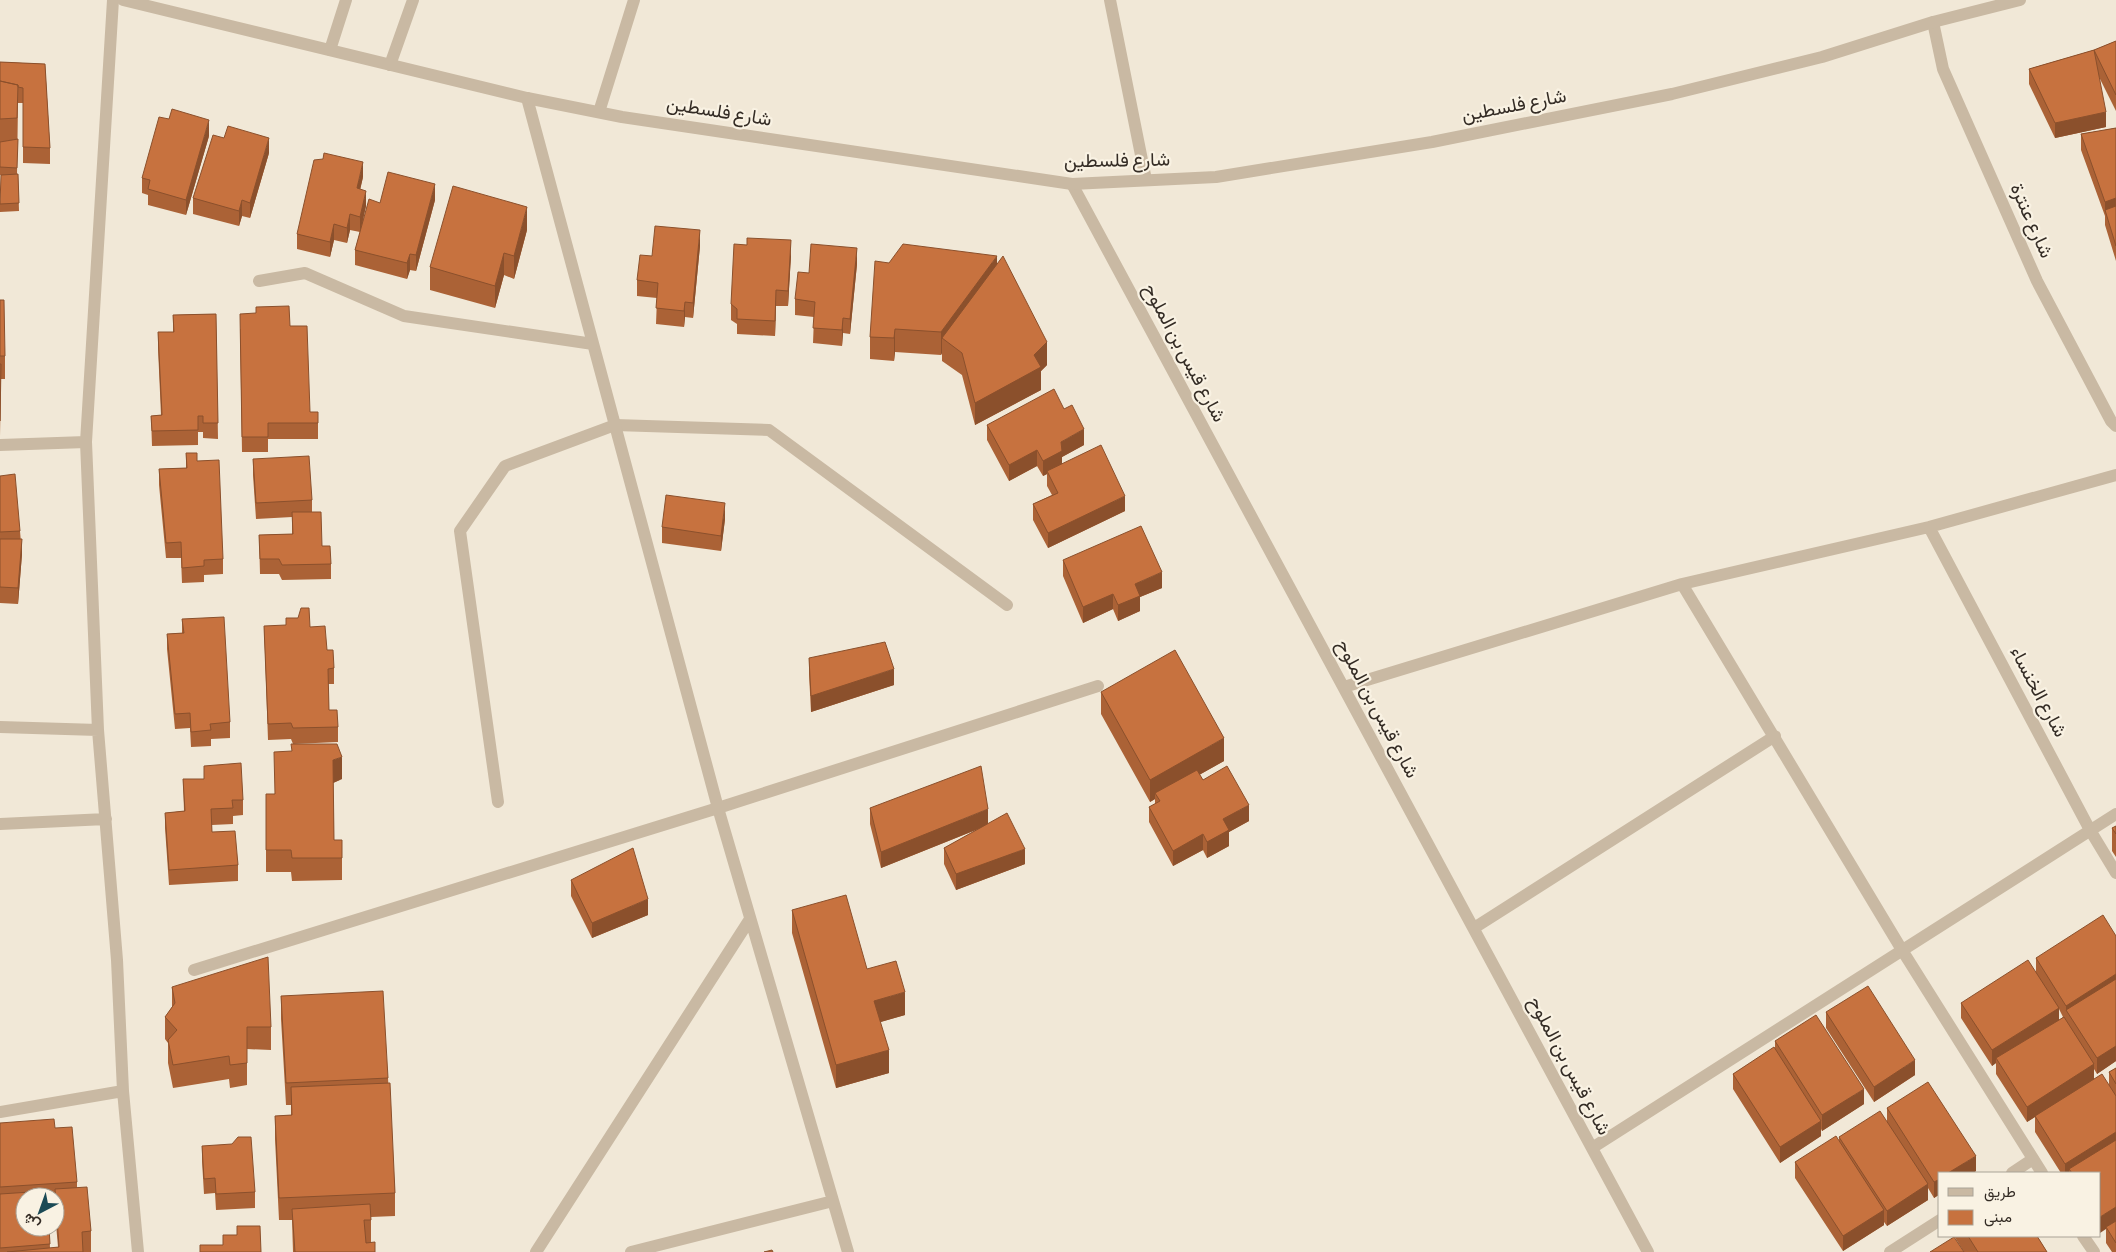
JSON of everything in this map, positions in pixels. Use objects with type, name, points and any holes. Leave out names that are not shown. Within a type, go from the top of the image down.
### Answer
[{"type":"street","points":[[113,0],[86,442],[98,730],[117,960],[123,1090],[138,1252]]},
{"type":"street","points":[[330,50],[346,0]]},
{"type":"street","points":[[390,64],[413,0]]},
{"type":"street","points":[[599,112],[634,0]]},
{"type":"street","points":[[1110,0],[1146,180]]},
{"type":"street","name":"شارع فلسطين","points":[[131,1],[527,98],[599,112],[1072,184],[1216,177],[1432,142],[1672,94],[1822,58],[1933,22],[2020,0]]},
{"type":"street","name":"شارع عنترة","points":[[1933,22],[1943,69],[2037,281],[2111,421],[2116,426]]},
{"type":"street","points":[[527,98],[718,808],[848,1252]]},
{"type":"street","name":"شارع قيس بن الملوح","points":[[1072,184],[1648,1252]]},
{"type":"street","points":[[259,281],[305,273],[404,316],[593,344]]},
{"type":"street","points":[[498,802],[460,531],[505,466],[615,425],[769,430],[1007,605]]},
{"type":"street","points":[[0,445],[86,442]]},
{"type":"street","points":[[1344,687],[1682,584],[1929,527],[2116,475]]},
{"type":"street","name":"شارع الخنساء","points":[[1929,527],[2090,830],[2116,873]]},
{"type":"street","points":[[1682,584],[1902,950],[2041,1172]]},
{"type":"street","points":[[194,970],[718,808],[1098,686]]},
{"type":"street","points":[[0,727],[98,730]]},
{"type":"street","points":[[1474,928],[1775,736]]},
{"type":"street","points":[[1592,1148],[2116,814]]},
{"type":"street","points":[[0,824],[106,819]]},
{"type":"street","points":[[536,1252],[750,919]]},
{"type":"street","points":[[0,1112],[123,1090]]},
{"type":"street","points":[[2014,1172],[2034,1160]]},
{"type":"street","points":[[631,1252],[833,1201]]},
{"type":"street","points":[[1890,1252],[1938,1221]]},
{"type":"street","points":[[2085,1237],[2094,1252]]},
{"type":"building","points":[[2116,41],[2116,95],[2094,50]]},
{"type":"building","points":[[2094,50],[2106,112],[2055,123],[2029,69]]},
{"type":"building","points":[[0,62],[45,64],[50,148],[23,147],[23,88],[0,81]]},
{"type":"building","points":[[0,81],[18,85],[17,118],[0,119]]},
{"type":"building","points":[[172,109],[209,120],[186,200],[148,189],[150,180],[142,178],[159,117],[169,119]]},
{"type":"building","points":[[228,126],[269,138],[250,203],[242,200],[239,211],[193,198],[213,135],[224,138]]},
{"type":"building","points":[[2116,128],[2116,198],[2105,202],[2081,134]]},
{"type":"building","points":[[18,139],[17,168],[0,167],[0,142]]},
{"type":"building","points":[[324,153],[363,162],[357,188],[366,191],[360,217],[350,214],[347,228],[334,224],[330,242],[297,234],[314,160],[323,159]]},
{"type":"building","points":[[388,172],[435,184],[416,255],[410,254],[407,263],[355,250],[369,199],[380,203]]},
{"type":"building","points":[[18,174],[19,203],[0,204],[1,175]]},
{"type":"building","points":[[453,186],[527,207],[514,256],[504,253],[495,286],[430,267]]},
{"type":"building","points":[[2116,206],[2116,246],[2105,210]]},
{"type":"building","points":[[655,226],[700,230],[693,303],[685,302],[684,311],[656,308],[658,283],[637,280],[640,255],[652,256]]},
{"type":"building","points":[[747,238],[791,240],[788,291],[776,290],[775,321],[737,319],[737,309],[731,304],[734,244],[747,245]]},
{"type":"building","points":[[811,244],[857,248],[850,319],[843,318],[842,330],[813,328],[815,302],[795,299],[798,272],[809,273]]},
{"type":"building","points":[[903,244],[997,256],[941,332],[895,329],[894,338],[870,337],[875,261],[889,263]]},
{"type":"building","points":[[1003,256],[1047,342],[1034,355],[1041,367],[975,403],[962,353],[942,338]]},
{"type":"building","points":[[0,300],[4,300],[5,356],[0,356]]},
{"type":"building","points":[[289,306],[290,326],[307,326],[310,412],[318,412],[318,423],[268,423],[268,437],[242,437],[240,314],[256,313],[256,307]]},
{"type":"building","points":[[216,314],[218,423],[203,423],[203,416],[198,416],[198,430],[152,431],[151,416],[162,415],[158,332],[174,332],[173,315]]},
{"type":"building","points":[[0,364],[1,364],[0,421]]},
{"type":"building","points":[[1054,389],[1064,409],[1072,405],[1084,429],[1061,442],[1062,451],[1043,461],[1037,450],[1009,465],[987,425]]},
{"type":"building","points":[[1101,445],[1125,496],[1048,533],[1033,504],[1058,493],[1047,471]]},
{"type":"building","points":[[186,453],[197,453],[197,461],[219,460],[223,559],[204,560],[204,566],[182,568],[181,542],[166,543],[159,469],[187,468]]},
{"type":"building","points":[[309,456],[312,500],[256,503],[253,459]]},
{"type":"building","points":[[15,474],[20,531],[0,532],[0,476]]},
{"type":"building","points":[[666,495],[725,503],[721,536],[662,527]]},
{"type":"building","points":[[292,512],[321,512],[322,546],[330,546],[331,564],[282,565],[279,559],[260,559],[259,535],[293,534]]},
{"type":"building","points":[[1141,526],[1162,572],[1135,584],[1140,596],[1118,605],[1113,594],[1083,607],[1063,560]]},
{"type":"building","points":[[0,539],[22,539],[18,588],[0,587]]},
{"type":"building","points":[[301,608],[309,608],[310,627],[325,626],[327,650],[333,650],[334,668],[328,669],[329,710],[337,710],[338,727],[293,728],[291,723],[268,724],[264,626],[286,625],[286,618],[298,618]]},
{"type":"building","points":[[224,617],[230,722],[210,724],[211,730],[191,732],[190,713],[175,714],[167,634],[184,633],[182,619]]},
{"type":"building","points":[[885,642],[894,669],[811,696],[809,658]]},
{"type":"building","points":[[1175,650],[1224,738],[1150,780],[1101,692]]},
{"type":"building","points":[[291,744],[337,744],[342,757],[333,760],[334,840],[342,840],[342,858],[292,858],[291,850],[266,850],[266,794],[275,794],[274,752],[292,751]]},
{"type":"building","points":[[241,763],[243,800],[232,800],[233,808],[211,809],[212,832],[235,831],[238,865],[169,870],[165,813],[185,811],[183,779],[204,779],[204,766]]},
{"type":"building","points":[[981,766],[988,809],[881,852],[870,808]]},
{"type":"building","points":[[1227,766],[1249,805],[1223,819],[1229,830],[1207,842],[1203,834],[1173,851],[1149,807],[1160,801],[1155,793],[1197,770],[1203,780]]},
{"type":"building","points":[[1007,813],[1025,849],[956,874],[944,848]]},
{"type":"building","points":[[2116,826],[2116,834],[2112,828]]},
{"type":"building","points":[[633,848],[648,899],[592,923],[571,880]]},
{"type":"building","points":[[846,895],[867,969],[896,961],[905,992],[874,1001],[889,1050],[836,1065],[792,910]]},
{"type":"building","points":[[2103,915],[2116,936],[2116,974],[2066,1006],[2036,958]]},
{"type":"building","points":[[268,957],[271,1027],[247,1027],[247,1063],[230,1065],[229,1056],[173,1065],[168,1040],[177,1030],[165,1017],[175,1003],[172,987]]},
{"type":"building","points":[[2028,960],[2059,1008],[1992,1050],[1961,1003]]},
{"type":"building","points":[[2116,979],[2116,1046],[2097,1058],[2066,1010]]},
{"type":"building","points":[[1868,986],[1915,1060],[1874,1087],[1826,1012]]},
{"type":"building","points":[[383,991],[388,1078],[286,1083],[281,996]]},
{"type":"building","points":[[1816,1015],[1864,1089],[1822,1115],[1775,1041]]},
{"type":"building","points":[[2064,1017],[2094,1064],[2027,1107],[1996,1058]]},
{"type":"building","points":[[1774,1047],[1821,1121],[1780,1147],[1733,1074]]},
{"type":"building","points":[[2116,1068],[2116,1084],[2109,1072]]},
{"type":"building","points":[[2102,1074],[2116,1096],[2116,1132],[2065,1164],[2035,1116]]},
{"type":"building","points":[[1928,1082],[1976,1156],[1950,1172],[1938,1172],[1938,1180],[1934,1182],[1887,1108]]},
{"type":"building","points":[[390,1083],[395,1193],[279,1198],[275,1116],[292,1115],[291,1087]]},
{"type":"building","points":[[1880,1111],[1928,1184],[1887,1211],[1839,1137]]},
{"type":"building","points":[[54,1119],[55,1128],[72,1127],[77,1182],[0,1187],[0,1123]]},
{"type":"building","points":[[1836,1136],[1884,1210],[1843,1236],[1795,1162]]},
{"type":"building","points":[[238,1137],[251,1137],[255,1192],[216,1194],[215,1178],[204,1179],[202,1146],[232,1144]]},
{"type":"building","points":[[2116,1140],[2116,1207],[2101,1216],[2101,1172],[2071,1172],[2069,1169]]},
{"type":"building","points":[[87,1187],[91,1231],[82,1232],[83,1252],[7,1252],[59,1247],[58,1237],[65,1237],[65,1188]]},
{"type":"building","points":[[15,1193],[15,1237],[50,1237],[50,1244],[0,1248],[0,1194]]},
{"type":"building","points":[[370,1204],[371,1220],[364,1220],[366,1243],[375,1242],[375,1252],[295,1252],[292,1209]]},
{"type":"building","points":[[2116,1221],[2116,1243],[2106,1227]]},
{"type":"building","points":[[237,1226],[260,1226],[261,1252],[200,1252],[200,1245],[223,1245],[223,1235],[237,1235]]},
{"type":"building","points":[[1954,1237],[1964,1252],[1930,1252]]},
{"type":"building","points":[[1969,1237],[2038,1237],[2047,1252],[1978,1252]]}]
